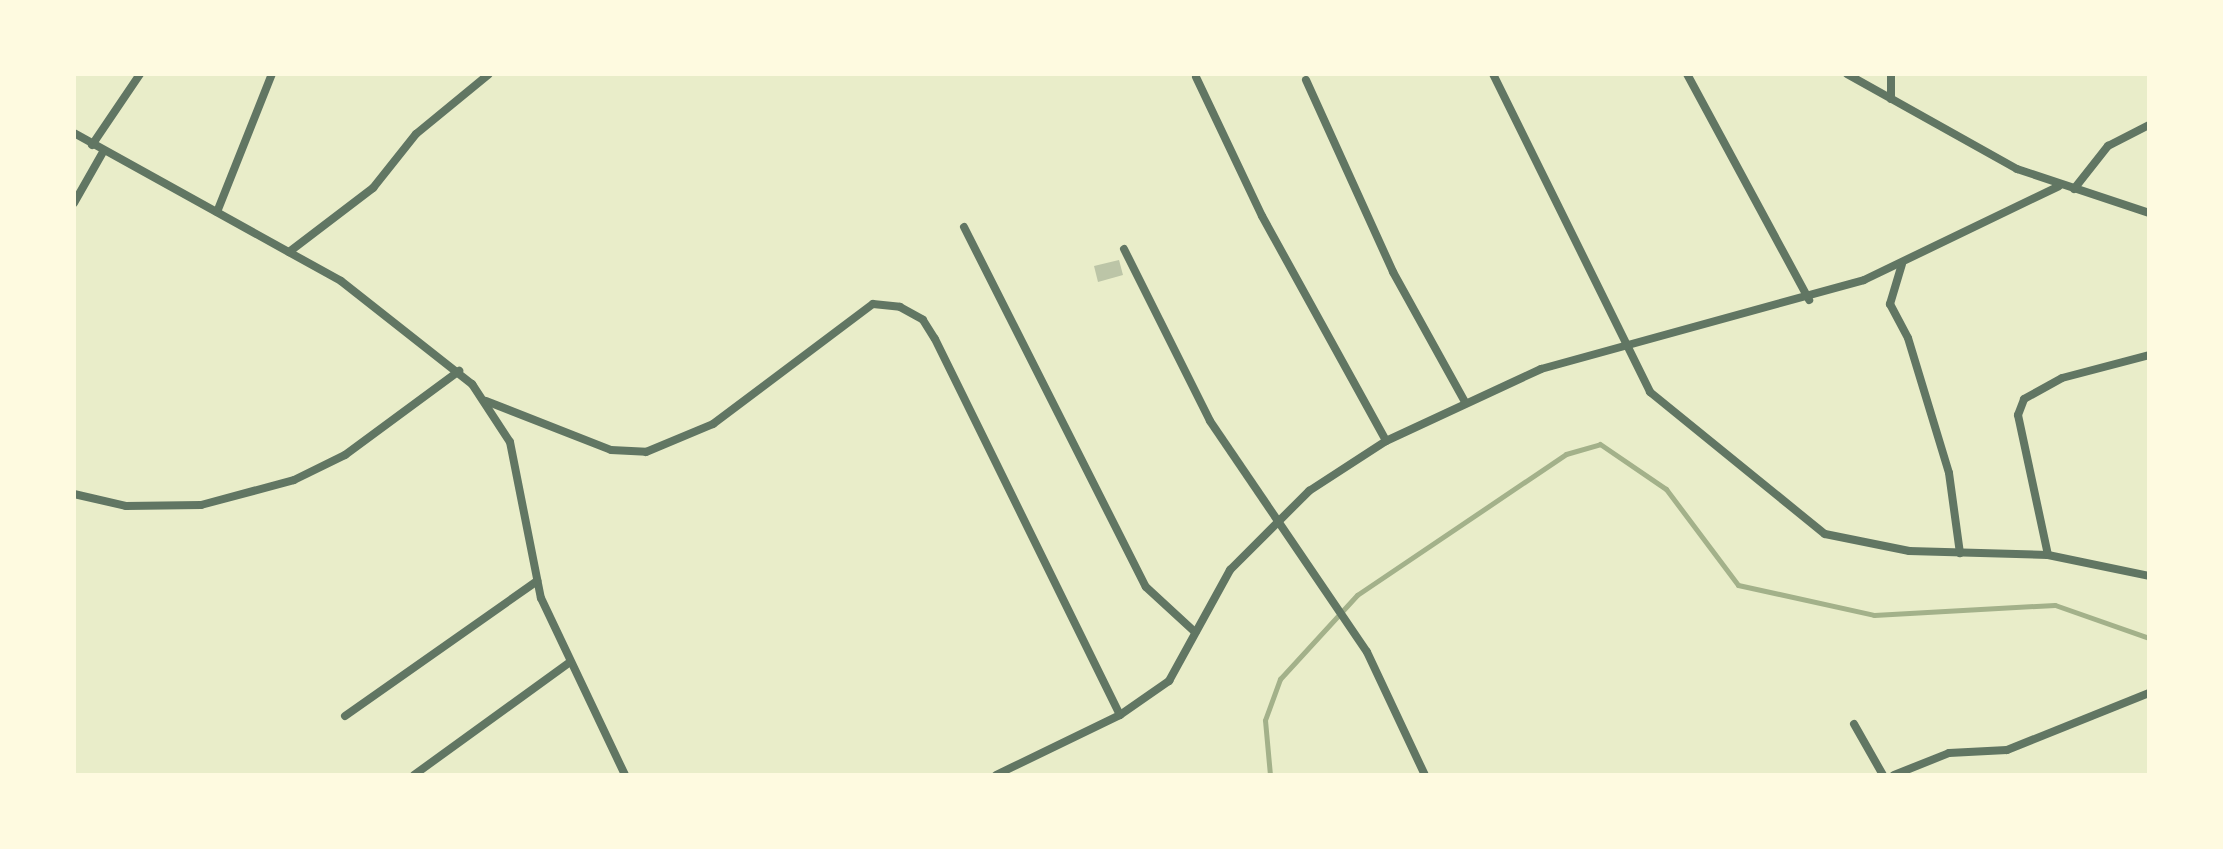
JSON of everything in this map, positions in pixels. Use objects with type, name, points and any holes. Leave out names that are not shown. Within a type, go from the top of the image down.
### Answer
[{"type":"street","points":[[92,145],[140,74]]},
{"type":"street","points":[[217,212],[272,74]]},
{"type":"street","points":[[289,252],[373,188],[416,134],[489,74]]},
{"type":"street","points":[[1493,74],[1650,392],[1825,534],[1863,546],[2048,555],[2149,576]]},
{"type":"street","points":[[1687,74],[1809,300]]},
{"type":"street","points":[[1847,74],[2059,186],[2149,213]]},
{"type":"street","points":[[1891,74],[1891,99]]},
{"type":"street","points":[[1196,77],[1291,271],[1386,441]]},
{"type":"street","points":[[1306,80],[1393,272],[1465,402]]},
{"type":"street","points":[[2074,189],[2108,146],[2149,125]]},
{"type":"street","points":[[74,133],[103,152],[341,281],[459,371],[486,401],[510,442],[537,581],[569,663],[625,775]]},
{"type":"street","points":[[74,203],[103,152]]},
{"type":"street","points":[[996,775],[1120,715],[1169,681],[1230,570],[1309,491],[1386,441],[1465,402],[1625,344],[1809,300],[1902,264],[2059,186]]},
{"type":"street","points":[[964,227],[1146,587],[1195,632]]},
{"type":"street","points":[[1124,249],[1210,421],[1275,523],[1367,652],[1425,775]]},
{"type":"street","points":[[1902,264],[1890,304],[1908,338],[1949,473],[1960,553]]},
{"type":"street","points":[[486,401],[611,450],[646,452],[713,424],[873,304],[900,307],[923,320],[935,339],[1120,715]]},
{"type":"street","points":[[2048,555],[2018,415],[2024,399],[2062,378],[2149,355]]},
{"type":"street","points":[[74,494],[126,506],[201,505],[294,480],[345,455],[459,371]]},
{"type":"street","points":[[345,716],[537,581]]},
{"type":"street","points":[[414,775],[569,663]]},
{"type":"street","points":[[1894,775],[1949,753],[2033,741],[2149,693]]},
{"type":"street","points":[[1854,724],[1883,775]]},
{"type":"building","points":[[1119,260],[1123,275],[1098,282],[1094,266]]},
{"type":"waterway","points":[[1270,775],[1265,720],[1280,679],[1357,595],[1566,454],[1600,444],[1666,489],[1738,585],[1874,615],[2055,605],[2149,638]]}]
